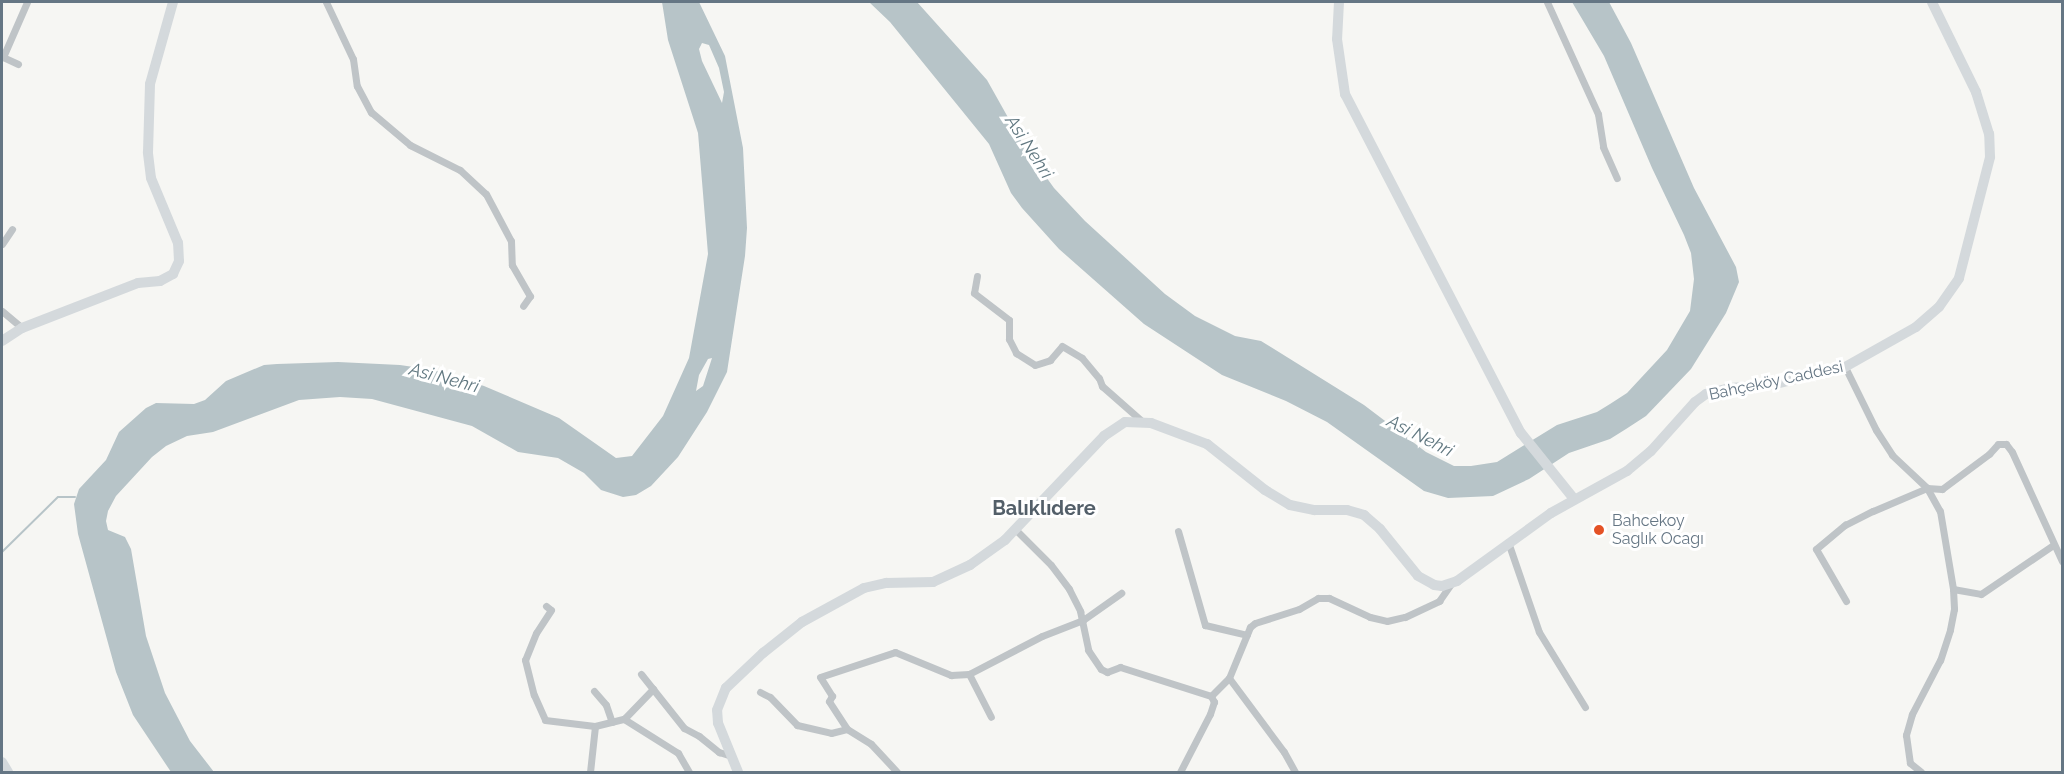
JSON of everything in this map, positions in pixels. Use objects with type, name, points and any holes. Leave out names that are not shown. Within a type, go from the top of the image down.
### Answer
[{"type":"main road","points":[[2,341],[22,328],[138,283],[160,281],[173,274],[179,261],[178,243],[151,178],[148,152],[150,84],[173,2]]},
{"type":"main road","points":[[1339,2],[1337,39],[1345,94],[1521,433],[1571,495]]},
{"type":"main road","name":"Bahçeköy Caddesi","points":[[1451,584],[1571,495],[1627,471],[1651,451],[1685,412],[1706,394],[1730,388],[1771,386],[1845,367],[1916,327],[1952,292],[1965,258],[1976,205],[1990,157],[1989,134],[1976,93],[1932,2]]},
{"type":"main road","points":[[738,772],[717,716],[720,700],[726,688],[785,634],[802,622],[864,588],[886,583],[933,582],[970,565],[1016,530],[1112,429],[1125,422],[1143,422],[1207,444],[1265,490],[1290,505],[1314,510],[1347,510],[1364,515],[1380,529],[1418,576],[1434,585],[1451,584]]},
{"type":"main road","points":[[2,762],[8,772]]},
{"type":"street","points":[[18,64],[3,57],[27,2]]},
{"type":"street","points":[[327,2],[353,59],[357,86],[371,112],[410,145],[460,171],[486,194],[510,241],[512,266],[530,296],[523,306]]},
{"type":"street","points":[[1546,2],[1598,114],[1603,147],[1617,178]]},
{"type":"street","points":[[2,244],[12,229]]},
{"type":"street","points":[[977,276],[975,293],[1009,320],[1009,339],[1016,353],[1035,365],[1050,360],[1062,346],[1082,358],[1099,378],[1102,386],[1143,422]]},
{"type":"street","points":[[2,311],[22,328]]},
{"type":"street","points":[[1845,367],[1876,430],[1892,455],[1927,488],[1940,511],[1953,589],[1954,609],[1940,660],[1912,714],[1906,735],[1910,763],[1921,772]]},
{"type":"street","points":[[1846,601],[1816,549],[1845,525],[1927,488],[1942,489],[1989,454],[1998,444],[2006,444],[2012,452],[2062,561]]},
{"type":"street","points":[[1016,530],[1060,575],[1080,611],[1088,650],[1101,669],[1107,672],[1120,667],[1211,696],[1214,702],[1210,714],[1180,772]]},
{"type":"street","points":[[1178,531],[1205,625],[1247,635]]},
{"type":"street","points":[[1508,542],[1539,632],[1585,707]]},
{"type":"street","points":[[1953,589],[1981,594],[2054,545]]},
{"type":"street","points":[[1211,696],[1229,678],[1250,627],[1255,623],[1299,609],[1318,598],[1329,598],[1370,617],[1387,621],[1405,617],[1439,601],[1451,584]]},
{"type":"street","points":[[897,772],[871,744],[847,729],[829,701],[832,696],[820,677],[895,652],[951,675],[969,674],[1042,636],[1083,620],[1121,593]]},
{"type":"street","points":[[546,606],[551,610],[536,633],[525,660],[538,708],[545,720],[595,726],[612,722],[624,718],[653,689]]},
{"type":"street","points":[[641,674],[684,728],[699,736],[719,752],[731,756]]},
{"type":"street","points":[[969,674],[991,717]]},
{"type":"street","points":[[1229,678],[1284,752],[1295,772]]},
{"type":"street","points":[[594,691],[606,705],[612,722]]},
{"type":"street","points":[[760,692],[770,697],[797,725],[831,733],[847,729]]},
{"type":"street","points":[[624,718],[678,753],[689,772]]},
{"type":"street","points":[[590,772],[595,726]]},
{"type":"water","name":"Asi Nehri","points":[[662,2],[699,2],[725,56],[743,148],[747,228],[745,256],[727,372],[707,412],[678,457],[651,486],[636,495],[623,497],[601,490],[584,473],[558,458],[518,452],[472,426],[372,399],[340,397],[299,400],[213,432],[187,436],[166,446],[152,457],[116,496],[108,511],[106,521],[108,530],[125,537],[131,549],[146,636],[165,693],[190,741],[214,772],[171,772],[133,715],[116,672],[78,534],[74,504],[79,489],[106,460],[119,432],[146,408],[156,403],[194,404],[205,400],[226,381],[264,365],[277,364],[338,362],[400,365],[434,370],[484,386],[559,418],[616,458],[632,456],[663,416],[689,358],[708,254],[698,133],[668,40]],"holes":[[[702,43],[709,45],[719,68],[724,92],[722,103],[702,61],[699,49]],[[712,358],[703,386],[696,391],[699,375],[708,359]]]},
{"type":"water","points":[[869,2],[917,2],[987,80],[1024,146],[1054,188],[1085,221],[1165,294],[1195,316],[1235,336],[1261,341],[1364,405],[1426,452],[1454,466],[1497,462],[1557,425],[1597,412],[1627,393],[1667,350],[1690,311],[1694,279],[1691,253],[1604,56],[1572,2],[1609,2],[1631,43],[1694,188],[1736,267],[1739,282],[1726,313],[1691,369],[1646,416],[1610,439],[1569,453],[1529,479],[1493,496],[1448,498],[1424,491],[1327,422],[1286,401],[1222,375],[1144,324],[1059,249],[1022,208],[1011,193],[989,144],[890,22]]},
{"type":"waterway","points":[[2,552],[58,497],[75,497]]},
{"type":"place","name":"Bahcekoy Saglık Ocagı","points":[[1599,530]]},
{"type":"district","name":"Balıklıdere","points":[[1044,508]]}]
